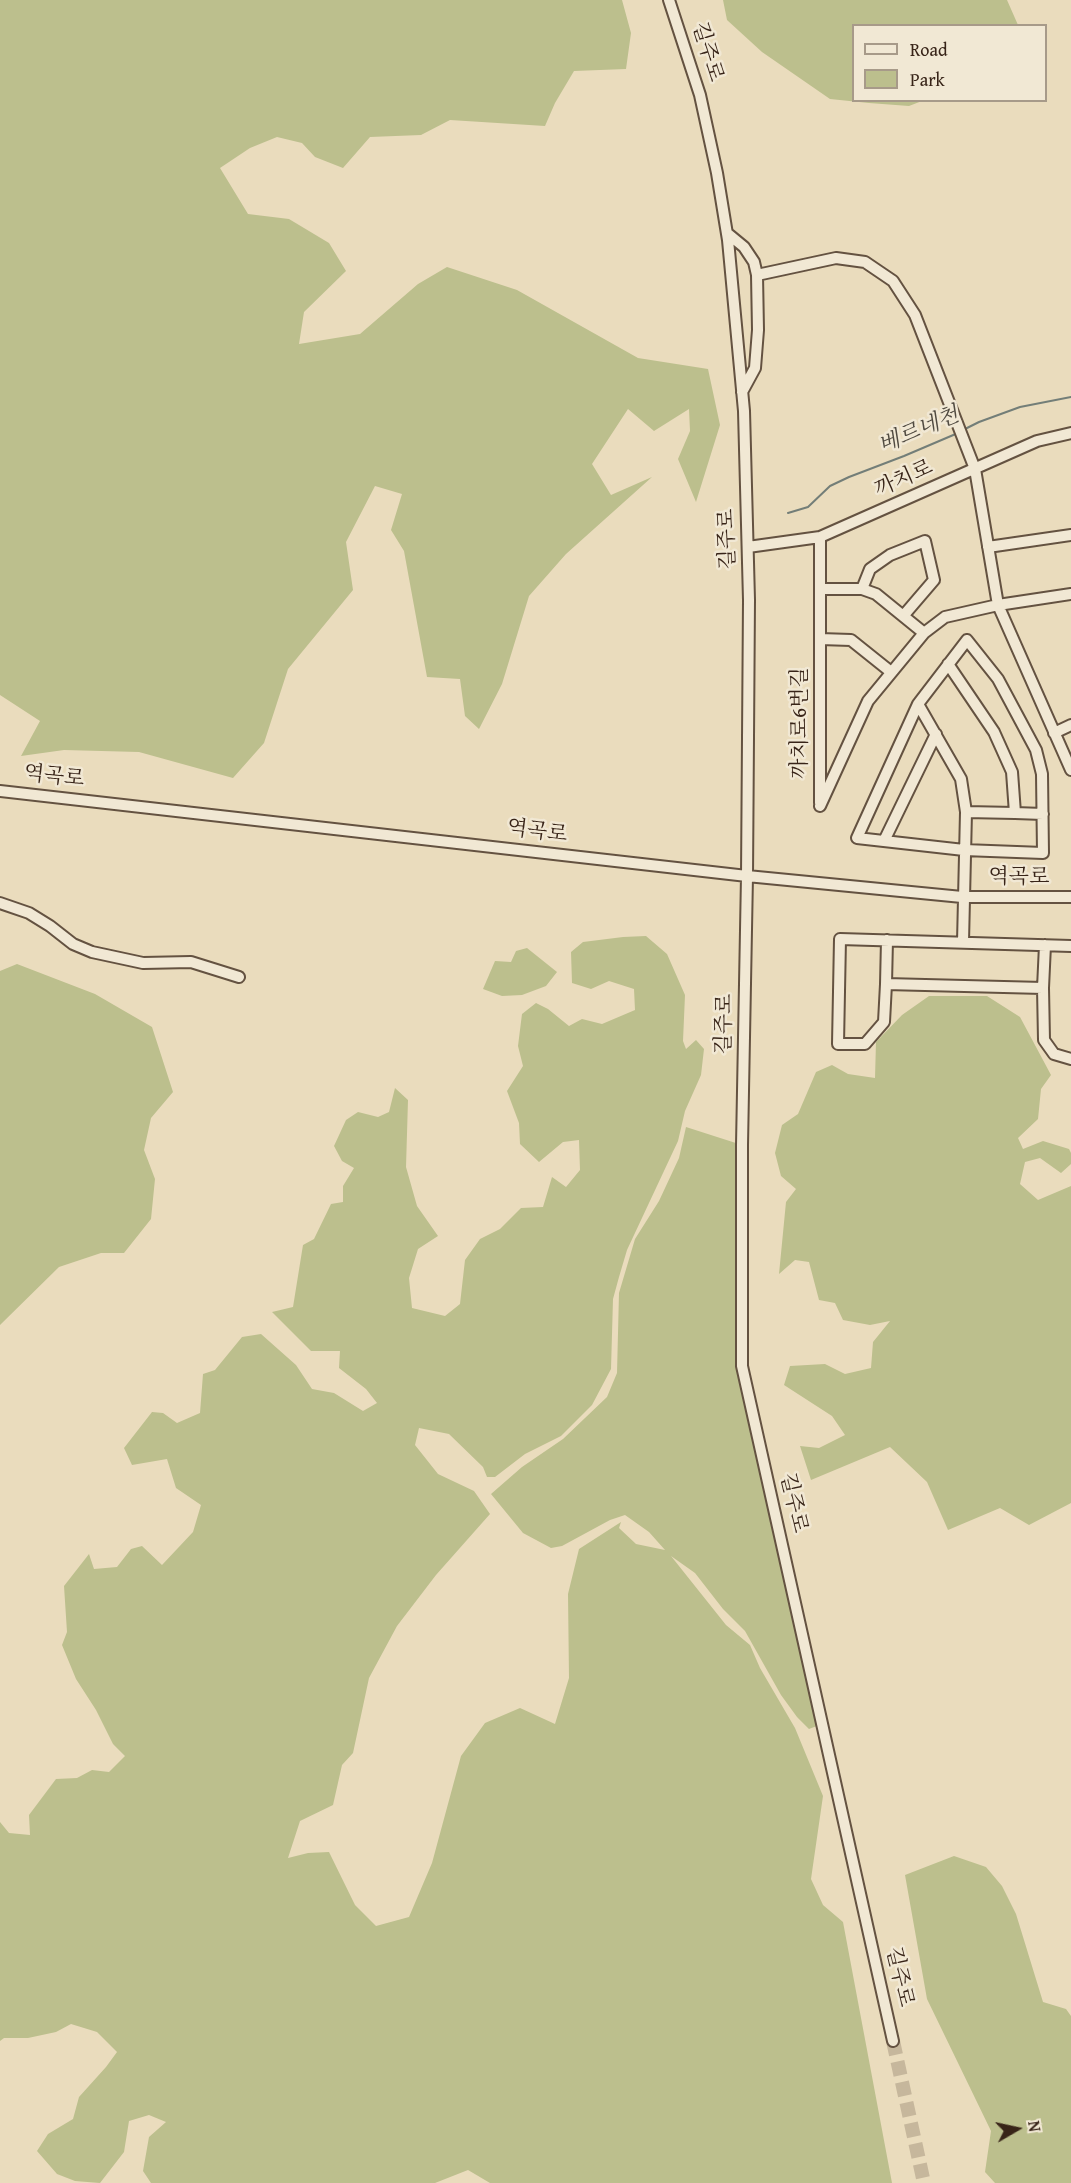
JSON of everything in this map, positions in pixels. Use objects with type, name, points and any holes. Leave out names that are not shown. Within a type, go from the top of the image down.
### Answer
[{"type":"street","name":"길주로","points":[[669,0],[700,95],[717,173],[727,233],[742,392],[748,546],[742,1366],[893,2041]]},
{"type":"street","points":[[727,233],[744,247],[753,262],[757,275],[758,330],[755,368],[742,392]]},
{"type":"street","points":[[757,275],[836,258],[865,262],[892,281],[915,315],[975,469],[998,605],[1071,770]]},
{"type":"street","name":"까치로","points":[[748,546],[820,537],[1037,441],[1071,433]]},
{"type":"street","points":[[988,547],[1071,535]]},
{"type":"street","name":"까치로6번길","points":[[820,537],[820,589],[820,639],[820,806],[868,701],[891,672],[851,640],[820,639]]},
{"type":"street","points":[[862,589],[870,569],[890,555],[925,541],[934,580],[904,615]]},
{"type":"street","points":[[820,589],[862,589],[876,594],[924,633]]},
{"type":"street","points":[[891,672],[924,633],[945,617],[998,605],[1071,594]]},
{"type":"street","points":[[967,640],[998,679],[1036,750],[1042,774],[1043,853],[964,850],[857,838],[918,704],[948,664],[967,640]]},
{"type":"street","points":[[948,664],[994,732],[1012,772],[1015,813]]},
{"type":"street","points":[[918,704],[961,779],[966,813],[962,897],[963,942]]},
{"type":"street","points":[[1054,733],[1071,725]]},
{"type":"street","points":[[884,841],[936,735]]},
{"type":"street","name":"역곡로","points":[[0,791],[747,876],[962,897],[1071,897]]},
{"type":"street","points":[[966,813],[1043,814]]},
{"type":"street","points":[[0,903],[29,913],[73,944],[92,952],[143,963],[190,962],[239,977]]},
{"type":"street","points":[[887,940],[884,1022],[865,1044],[838,1044],[840,939],[887,940],[963,942],[1071,946]]},
{"type":"street","points":[[1045,945],[1042,988],[1044,1040],[1054,1054],[1071,1059]]},
{"type":"street","points":[[886,984],[1042,988]]},
{"type":"green space","points":[[0,0],[622,0],[631,33],[626,69],[574,71],[555,103],[545,126],[450,120],[421,135],[370,137],[343,168],[315,157],[302,143],[277,137],[250,148],[220,168],[248,214],[289,219],[329,243],[346,271],[304,312],[299,344],[360,334],[418,284],[447,267],[517,290],[638,358],[708,369],[720,425],[696,502],[678,459],[690,431],[689,409],[654,431],[628,409],[592,464],[611,495],[652,477],[566,554],[529,596],[502,684],[479,729],[465,716],[460,679],[427,677],[404,551],[391,530],[402,494],[375,486],[346,542],[353,590],[288,669],[264,743],[233,778],[139,752],[64,750],[21,756],[40,721],[0,695]]},
{"type":"green space","points":[[723,0],[1007,0],[1018,24],[852,24],[852,101],[830,99],[762,52],[727,20]]},
{"type":"green space","points":[[859,102],[919,102],[909,106]]},
{"type":"green space","points":[[646,936],[667,954],[685,995],[683,1041],[686,1049],[696,1040],[704,1049],[701,1075],[685,1111],[678,1141],[627,1250],[619,1277],[613,1299],[611,1369],[592,1405],[561,1436],[525,1454],[495,1477],[487,1477],[483,1467],[449,1434],[419,1428],[415,1445],[438,1474],[474,1491],[490,1514],[436,1575],[397,1626],[369,1678],[353,1753],[342,1765],[333,1805],[300,1821],[288,1858],[308,1853],[329,1852],[355,1905],[376,1926],[409,1917],[432,1863],[461,1756],[485,1723],[520,1708],[555,1724],[569,1678],[568,1594],[579,1549],[621,1522],[619,1528],[636,1544],[665,1550],[649,1532],[625,1515],[610,1520],[562,1546],[551,1548],[523,1533],[491,1494],[522,1467],[563,1439],[607,1397],[617,1373],[619,1293],[635,1239],[659,1201],[679,1158],[686,1127],[742,1145],[742,1366],[822,1724],[809,1729],[797,1717],[781,1695],[745,1631],[723,1609],[695,1573],[671,1556],[726,1625],[750,1645],[760,1668],[795,1728],[823,1796],[811,1879],[823,1905],[843,1922],[892,2183],[490,2183],[468,2170],[435,2183],[151,2183],[143,2171],[149,2137],[166,2122],[149,2115],[129,2121],[124,2152],[100,2183],[75,2181],[57,2174],[37,2151],[48,2134],[73,2119],[79,2097],[117,2052],[97,2032],[71,2024],[56,2032],[28,2038],[4,2038],[0,2041],[0,1822],[9,1833],[30,1835],[29,1815],[56,1779],[77,1778],[92,1770],[109,1772],[125,1756],[113,1744],[96,1710],[76,1679],[62,1645],[67,1632],[64,1586],[89,1554],[94,1569],[117,1567],[131,1549],[142,1546],[162,1565],[193,1532],[201,1505],[176,1488],[167,1459],[132,1465],[124,1448],[152,1412],[163,1413],[177,1423],[200,1413],[203,1374],[215,1370],[242,1337],[261,1334],[296,1365],[312,1389],[334,1393],[363,1411],[377,1403],[366,1389],[339,1368],[340,1351],[311,1351],[272,1312],[293,1307],[303,1245],[314,1239],[331,1204],[343,1202],[343,1186],[354,1168],[342,1161],[334,1146],[346,1120],[358,1112],[378,1117],[389,1112],[395,1088],[408,1100],[406,1167],[417,1206],[438,1236],[418,1249],[409,1278],[412,1308],[445,1316],[460,1304],[465,1260],[480,1239],[500,1229],[521,1208],[543,1207],[552,1177],[566,1187],[580,1170],[579,1140],[563,1142],[539,1162],[520,1144],[519,1123],[507,1091],[523,1066],[518,1046],[522,1014],[536,1003],[548,1009],[569,1026],[582,1019],[602,1024],[635,1010],[634,989],[609,981],[591,989],[572,983],[571,952],[583,942]]},
{"type":"green space","points":[[527,948],[557,972],[546,986],[522,995],[502,996],[483,989],[495,961],[511,962],[516,951]]},
{"type":"green space","points":[[17,964],[95,994],[152,1027],[173,1092],[151,1118],[144,1150],[155,1179],[151,1219],[124,1253],[101,1253],[59,1267],[0,1325],[0,971]]},
{"type":"green space","points":[[929,996],[987,996],[1020,1017],[1051,1075],[1041,1089],[1038,1119],[1018,1138],[1023,1149],[1043,1141],[1069,1149],[1071,1153],[1071,1164],[1061,1173],[1040,1158],[1025,1162],[1020,1184],[1038,1200],[1071,1186],[1071,1503],[1029,1525],[1000,1508],[948,1530],[927,1482],[890,1447],[811,1480],[800,1446],[819,1448],[845,1435],[832,1416],[784,1385],[790,1366],[825,1364],[845,1374],[871,1368],[873,1342],[890,1321],[870,1325],[843,1320],[835,1303],[819,1300],[809,1262],[795,1260],[779,1274],[786,1202],[796,1189],[781,1176],[775,1153],[782,1125],[798,1114],[816,1072],[832,1065],[848,1074],[875,1078],[876,1042],[902,1015]]},
{"type":"green space","points":[[954,1856],[986,1867],[1002,1886],[1016,1914],[1043,2002],[1066,2009],[1071,2016],[1071,2183],[995,2183],[985,2172],[991,2131],[927,1999],[905,1875]]},
{"type":"waterway","name":"베르네천","points":[[963,430],[1020,407],[1071,397]]},
{"type":"waterway","name":"베르네천","points":[[788,513],[808,507],[830,486],[849,477],[958,433]]},
{"type":"tunnel","points":[[893,2041],[924,2183]]}]
